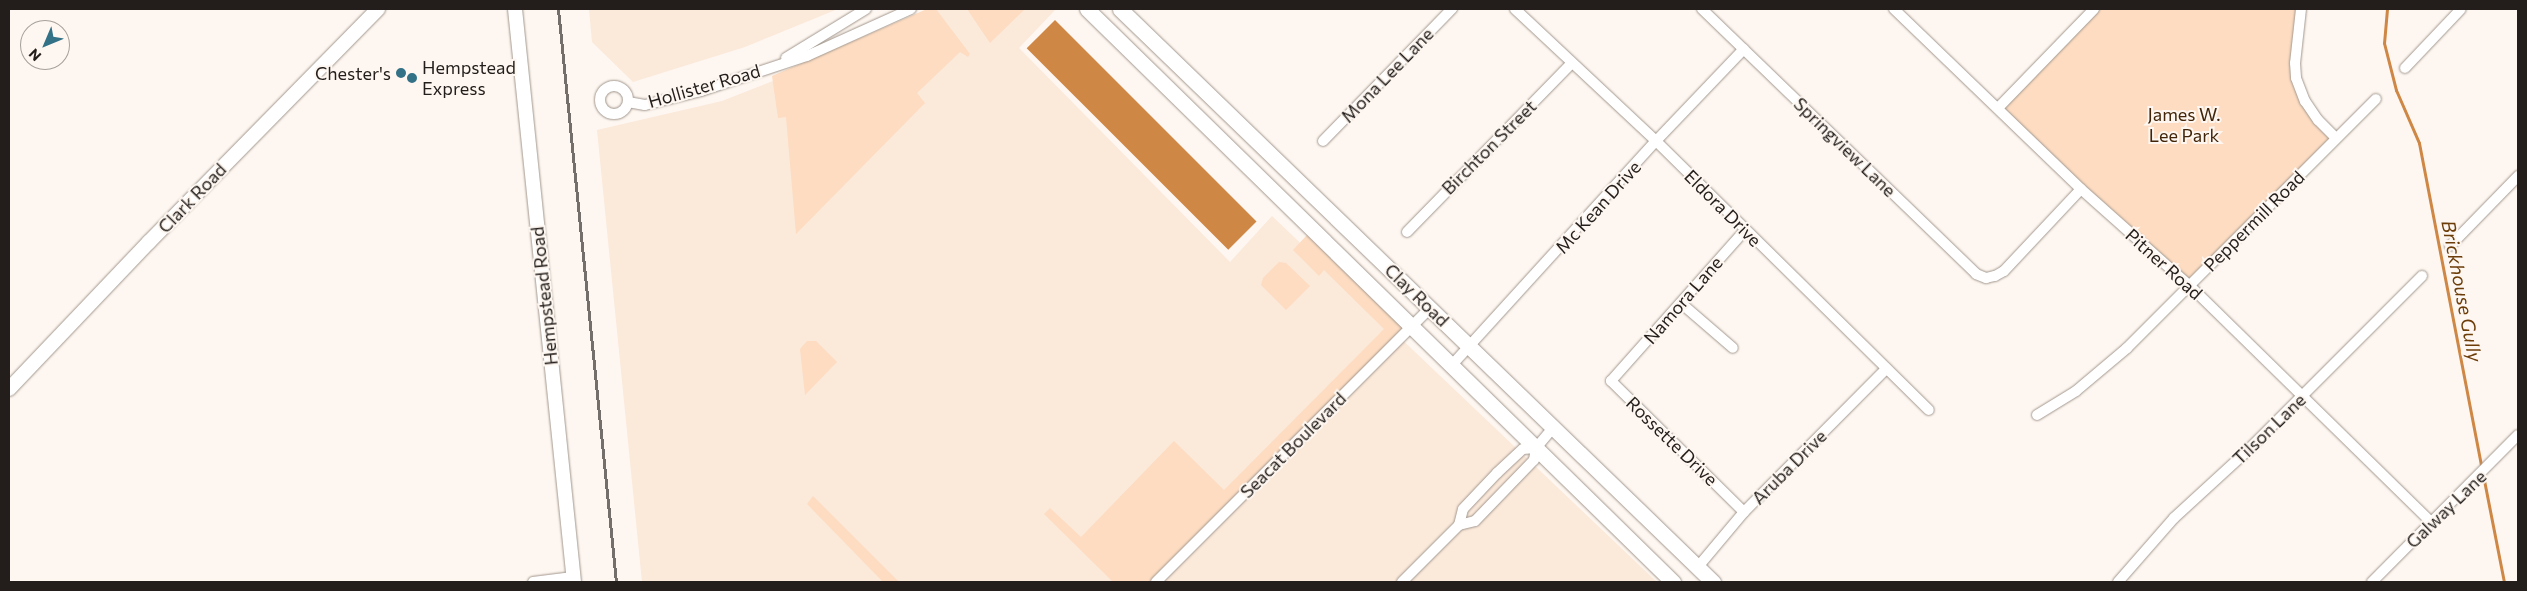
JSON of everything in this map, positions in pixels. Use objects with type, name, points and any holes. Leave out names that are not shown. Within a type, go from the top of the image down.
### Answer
[{"type":"main road","name":"Clark Road","points":[[9,388],[149,242],[378,9]]},
{"type":"main road","name":"Hempstead Road","points":[[515,9],[573,579]]},
{"type":"main road","name":"Clay Road","points":[[1087,9],[1673,582]]},
{"type":"main road","name":"Clay Road","points":[[1120,9],[1320,201],[1552,429],[1713,582]]},
{"type":"main road","points":[[1149,70],[1165,52]]},
{"type":"main road","points":[[1303,219],[1320,201]]},
{"type":"street","name":"Hollister Road","points":[[779,63],[866,9]]},
{"type":"street","points":[[885,9],[891,18]]},
{"type":"street","name":"Hollister Road","points":[[628,102],[646,105],[701,91],[779,63],[807,56],[911,9]]},
{"type":"street","name":"Mona Lee Lane","points":[[1323,141],[1452,9]]},
{"type":"street","name":"Eldora Drive","points":[[1515,9],[1656,141],[1886,370],[1929,410]]},
{"type":"street","name":"Springview Lane","points":[[1702,9],[1976,274],[1986,278],[2004,271],[2081,189]]},
{"type":"street","name":"Pitner Road","points":[[1894,9],[2081,189],[2190,286],[2431,522]]},
{"type":"street","points":[[2301,9],[2294,63],[2298,83],[2305,101],[2312,112],[2336,138]]},
{"type":"street","points":[[2405,68],[2461,9]]},
{"type":"street","points":[[1998,108],[2091,10]]},
{"type":"street","name":"Mc Kean Drive","points":[[1452,365],[1656,141],[1744,49]]},
{"type":"street","name":"Birchton Street","points":[[1407,232],[1572,63]]},
{"type":"street","name":"Peppermill Road","points":[[2037,415],[2076,391],[2127,348],[2376,99]]},
{"type":"street","points":[[2450,246],[2518,176]]},
{"type":"street","name":"Namora Lane","points":[[1621,370],[1682,304],[1745,230]]},
{"type":"street","name":"Tilson Lane","points":[[2118,582],[2174,518],[2302,397],[2422,276]]},
{"type":"street","points":[[1682,304],[1733,348]]},
{"type":"street","name":"Seacat Boulevard","points":[[1156,582],[1430,308]]},
{"type":"street","name":"Rossette Drive","points":[[1621,370],[1611,381],[1744,512]]},
{"type":"street","name":"Aruba Drive","points":[[1698,568],[1744,512],[1886,370]]},
{"type":"street","points":[[1402,582],[1459,525],[1475,521],[1534,460],[1536,448],[1552,429]]},
{"type":"street","name":"Galway Lane","points":[[2372,582],[2492,464],[2518,435]]},
{"type":"street","points":[[1459,525],[1463,509],[1497,473],[1523,449],[1536,448]]},
{"type":"street","points":[[533,582],[573,579]]},
{"type":"shaded area","points":[[589,9],[838,9],[745,47],[633,82],[592,42]]},
{"type":"shaded area","points":[[937,9],[1056,9],[1019,48],[1230,262],[1272,216],[1657,582],[642,582],[597,130],[722,101],[860,47]]},
{"type":"shaded area","points":[[1055,20],[1257,222],[1228,250],[1027,48]]},
{"type":"green space","points":[[927,9],[936,9],[970,54],[968,57],[960,52],[917,93],[925,103],[796,234],[786,117],[778,118],[772,76]]},
{"type":"green space","points":[[967,9],[1025,9],[990,43]]},
{"type":"green space","name":"James W. Lee Park","points":[[2094,9],[2301,9],[2295,63],[2299,89],[2336,138],[2190,286],[1998,108]]},
{"type":"green space","points":[[1307,235],[1403,328],[1149,582],[1113,582],[1044,514],[1050,508],[1081,537],[1174,441],[1224,490],[1384,329],[1324,270],[1319,276],[1293,250]]},
{"type":"green space","points":[[1279,262],[1286,263],[1310,286],[1286,310],[1261,285],[1263,278]]},
{"type":"green space","points":[[807,341],[816,341],[837,362],[805,395],[800,349]]},
{"type":"green space","points":[[813,496],[899,582],[883,582],[807,504]]},
{"type":"waterway","name":"Brickhouse Gully","points":[[2387,9],[2384,43],[2396,90],[2419,143],[2482,469]]},
{"type":"waterway","name":"Brickhouse Gully","points":[[2483,475],[2504,582]]},
{"type":"railway","points":[[558,9],[616,582]]},
{"type":"place","name":"Chester's","points":[[401,73]]},
{"type":"place","name":"Hempstead Express","points":[[412,78]]}]
